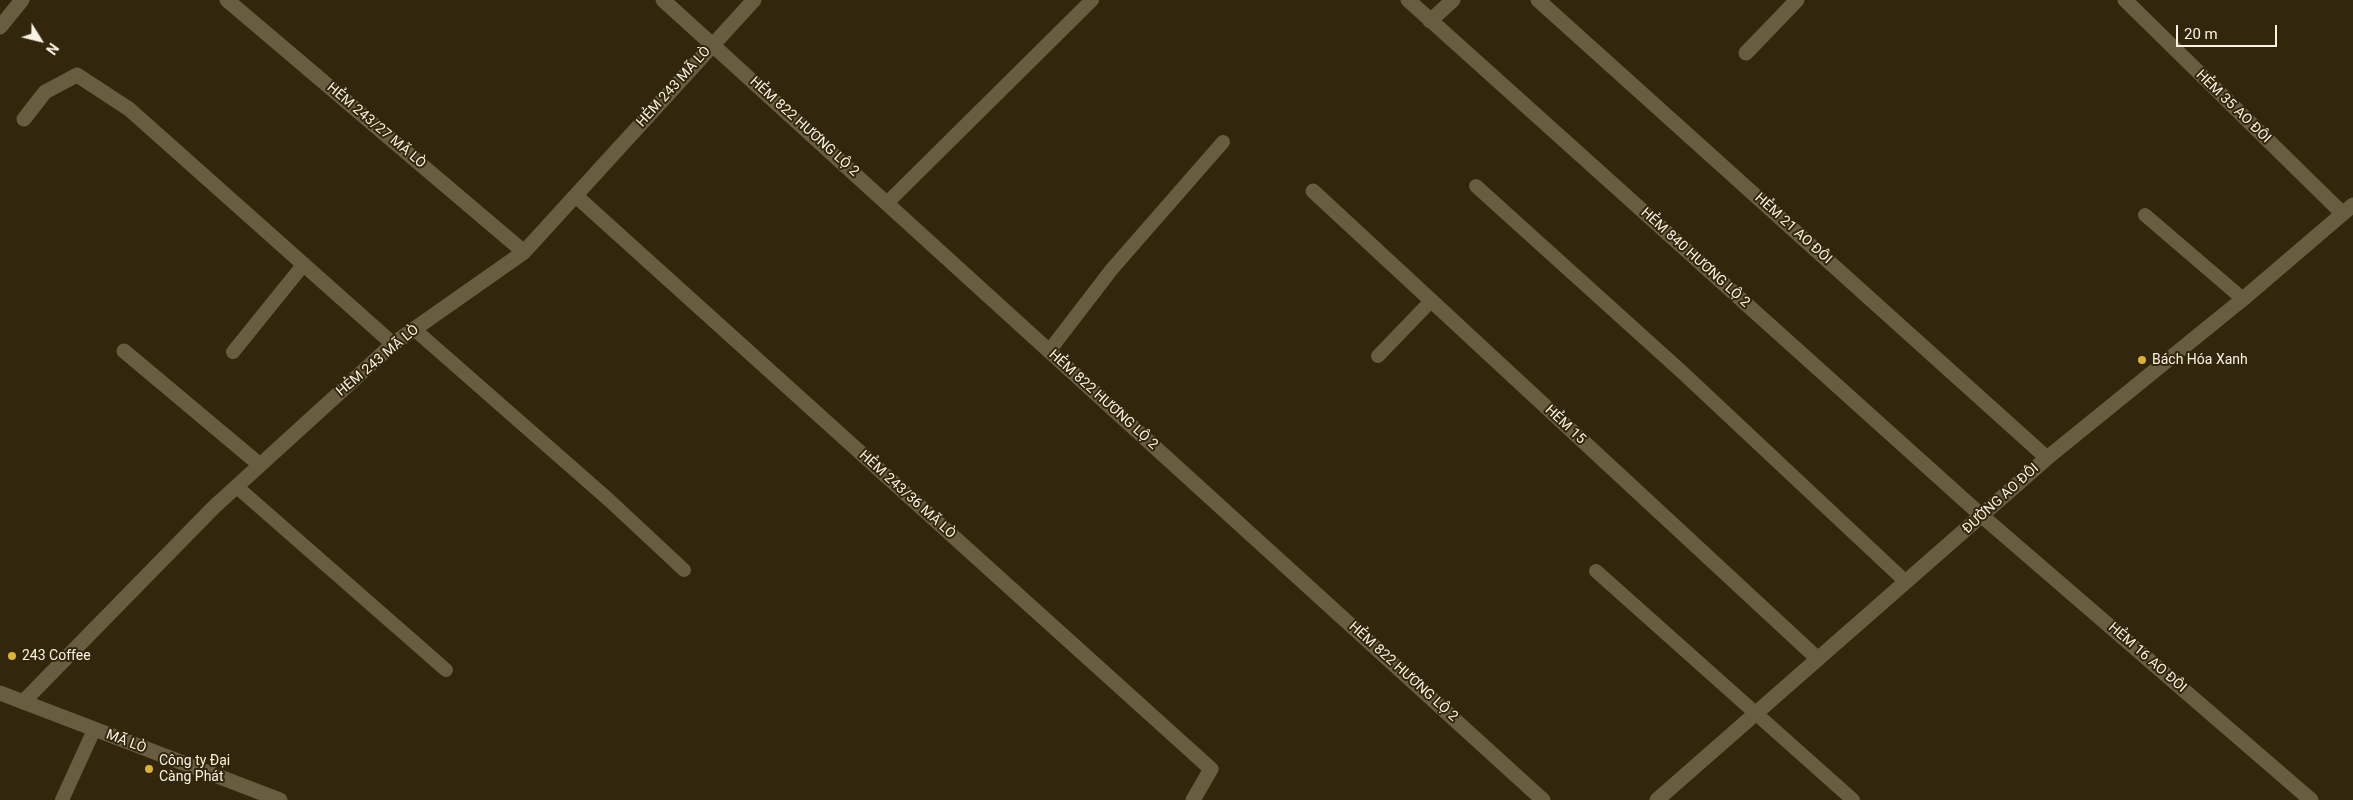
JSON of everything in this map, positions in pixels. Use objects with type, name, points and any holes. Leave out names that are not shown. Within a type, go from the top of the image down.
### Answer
[{"type":"street","points":[[0,26],[22,0]]},
{"type":"street","name":"HẺM 243/27 MÃ LÒ","points":[[227,0],[524,252]]},
{"type":"street","name":"HẺM 822 HƯƠNG LỘ 2","points":[[663,0],[1543,800]]},
{"type":"street","name":"HẺM 243 MÃ LÒ","points":[[23,702],[237,487],[393,344],[524,252],[754,0]]},
{"type":"street","name":"HẺM 840 HƯƠNG LỘ 2","points":[[1408,0],[1982,516]]},
{"type":"street","points":[[1430,21],[1452,0]]},
{"type":"street","name":"HẺM 21 AO ĐÔI","points":[[1538,0],[2047,458]]},
{"type":"street","points":[[1746,53],[1797,0]]},
{"type":"street","name":"HẺM 35 AO ĐÔI","points":[[2125,0],[2348,209]]},
{"type":"street","points":[[24,119],[45,92],[78,75],[129,109],[393,344]]},
{"type":"street","name":"HẺM 15","points":[[1313,191],[1818,659]]},
{"type":"street","name":"HẺM 243/36 MÃ LÒ","points":[[576,196],[1211,769],[1193,800]]},
{"type":"street","name":"ĐƯỜNG AO ĐÔI","points":[[1656,800],[2047,458],[2243,299],[2348,209]]},
{"type":"street","points":[[124,351],[260,465]]},
{"type":"street","name":"HẺM 16 AO ĐÔI","points":[[1982,516],[2311,800]]},
{"type":"street","name":"MÃ LÒ","points":[[0,693],[280,800]]},
{"type":"lane","points":[[887,203],[1092,0]]},
{"type":"lane","points":[[1049,351],[1112,269],[1223,142]]},
{"type":"lane","points":[[1476,186],[1682,372],[1906,582]]},
{"type":"lane","points":[[2145,215],[2243,299]]},
{"type":"lane","points":[[233,352],[304,264]]},
{"type":"lane","points":[[1378,356],[1431,301]]},
{"type":"lane","points":[[414,329],[610,500],[684,570]]},
{"type":"lane","points":[[237,487],[446,670]]},
{"type":"lane","points":[[1596,571],[1853,800]]},
{"type":"lane","points":[[62,800],[94,730]]},
{"type":"place","name":"Bách Hóa Xanh","points":[[2142,360]]},
{"type":"place","name":"243 Coffee","points":[[12,656]]},
{"type":"place","name":"Công ty Đại Càng Phát","points":[[149,769]]}]
